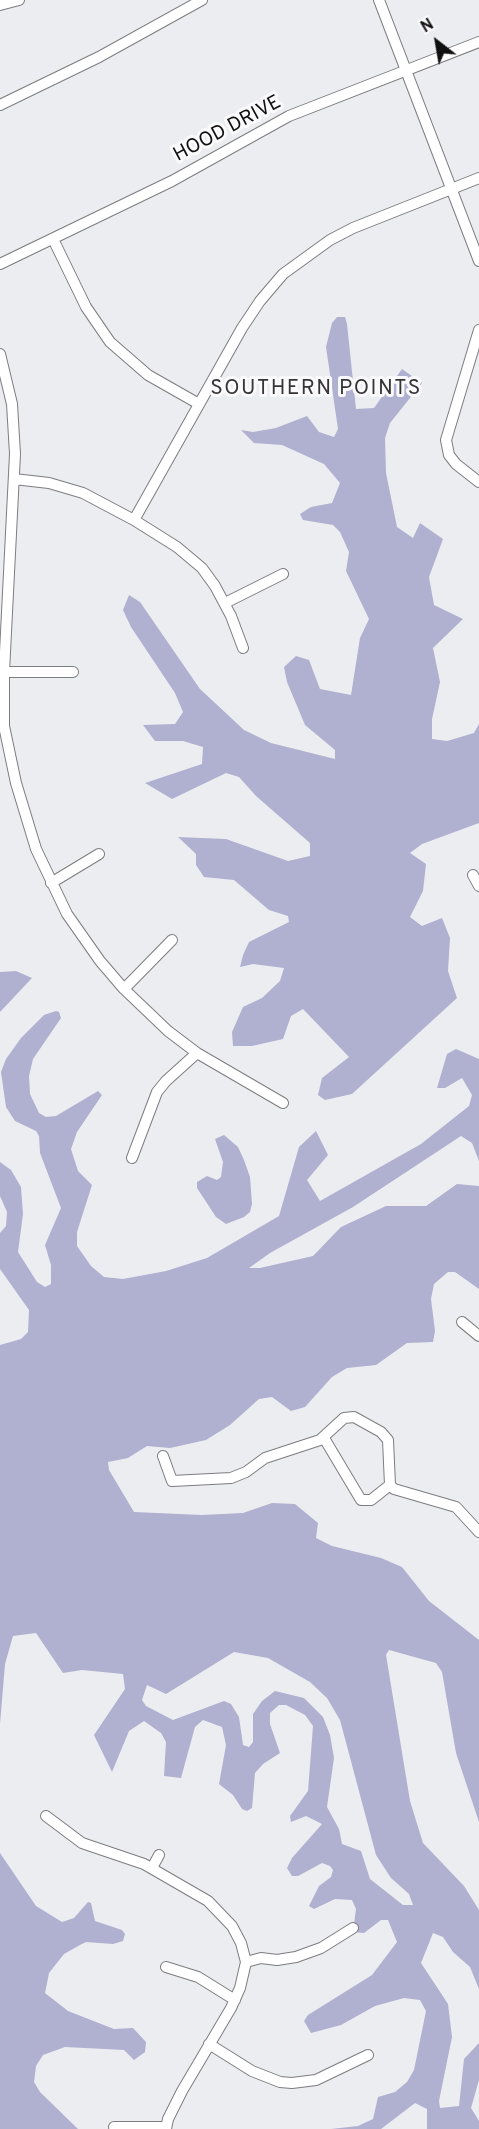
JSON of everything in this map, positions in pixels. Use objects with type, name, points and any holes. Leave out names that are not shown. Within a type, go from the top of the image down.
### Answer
[{"type":"street","points":[[0,4],[19,0]]},
{"type":"street","points":[[0,105],[99,57],[202,0]]},
{"type":"street","points":[[379,0],[479,261]]},
{"type":"street","name":"HOOD DRIVE","points":[[0,264],[172,181],[289,116],[479,42]]},
{"type":"street","points":[[134,520],[242,327],[283,274],[337,236],[479,178]]},
{"type":"street","points":[[53,239],[86,307],[110,342],[148,375],[199,404]]},
{"type":"street","points":[[479,330],[446,440],[450,455],[456,464],[479,482]]},
{"type":"street","points":[[0,354],[14,422],[14,479],[4,595],[4,726],[16,783],[33,841],[51,883],[81,936],[124,989],[168,1031],[197,1053],[283,1103]]},
{"type":"street","points":[[14,479],[62,486],[99,500],[192,558],[215,586],[225,603],[243,648]]},
{"type":"street","points":[[225,603],[283,574]]},
{"type":"street","points":[[4,672],[73,672]]},
{"type":"street","points":[[51,883],[99,854]]},
{"type":"street","points":[[473,875],[479,886]]},
{"type":"street","points":[[124,989],[172,940]]},
{"type":"street","points":[[132,1158],[157,1092],[173,1073],[197,1053]]},
{"type":"street","points":[[462,1322],[479,1336]]},
{"type":"street","points":[[163,1456],[172,1481],[231,1478],[246,1472],[265,1458],[324,1438],[338,1422],[349,1417],[381,1432],[390,1446],[390,1485],[394,1490],[456,1507],[479,1532]]},
{"type":"street","points":[[324,1438],[361,1500],[371,1500],[390,1485]]},
{"type":"street","points":[[46,1816],[82,1843],[137,1861],[208,1901],[222,1914],[241,1942],[246,1962],[235,2000],[177,2100],[166,2128],[114,2127]]},
{"type":"street","points":[[152,1868],[159,1855]]},
{"type":"street","points":[[246,1962],[261,1958],[277,1960],[296,1958],[321,1948],[353,1928]]},
{"type":"street","points":[[166,1967],[198,1977],[235,2000]]},
{"type":"street","points":[[209,2044],[252,2071],[280,2082],[292,2083],[316,2080],[368,2055]]},
{"type":"water","points":[[337,317],[345,317],[347,324],[356,409],[374,408],[402,369],[422,383],[390,423],[385,438],[386,473],[397,527],[413,538],[420,523],[443,539],[429,577],[434,605],[463,619],[433,648],[440,682],[432,719],[432,739],[447,741],[474,733],[479,724],[479,823],[422,844],[410,853],[426,864],[423,891],[410,917],[422,926],[442,918],[450,938],[448,971],[457,998],[352,1094],[325,1100],[318,1095],[322,1078],[349,1057],[303,1009],[291,1016],[283,1039],[252,1046],[233,1046],[232,1032],[243,1007],[262,998],[280,981],[284,968],[253,964],[240,967],[243,955],[249,942],[289,922],[288,916],[269,910],[234,880],[204,877],[196,865],[196,854],[178,837],[226,839],[288,861],[310,856],[310,843],[256,796],[239,777],[226,773],[172,799],[145,783],[202,764],[203,747],[183,741],[155,741],[143,725],[175,724],[183,712],[175,693],[131,627],[123,610],[129,595],[140,602],[200,689],[244,730],[271,743],[335,759],[335,750],[305,725],[287,682],[284,667],[296,656],[309,660],[320,689],[351,695],[360,638],[369,619],[346,571],[349,552],[340,532],[333,525],[303,520],[300,514],[311,507],[332,503],[340,483],[324,464],[282,445],[254,443],[241,430],[253,432],[276,428],[307,416],[319,432],[334,437],[338,429],[326,347],[332,323]]},
{"type":"water","points":[[16,971],[32,978],[0,1012],[0,972]]},
{"type":"water","points":[[56,1011],[59,1012],[61,1018],[33,1059],[29,1076],[30,1094],[39,1113],[46,1117],[56,1116],[98,1091],[102,1095],[77,1132],[71,1149],[78,1171],[92,1185],[77,1232],[77,1246],[91,1266],[104,1277],[123,1279],[166,1271],[207,1258],[279,1216],[299,1147],[316,1131],[328,1155],[307,1180],[320,1201],[421,1144],[469,1106],[472,1095],[462,1078],[445,1088],[437,1088],[447,1054],[456,1049],[479,1059],[479,1161],[472,1143],[461,1136],[353,1207],[270,1253],[249,1268],[260,1268],[313,1256],[341,1227],[386,1206],[426,1206],[457,1184],[479,1186],[479,1289],[455,1272],[448,1272],[434,1284],[431,1299],[435,1331],[433,1342],[407,1343],[376,1365],[347,1368],[332,1377],[305,1407],[291,1411],[272,1397],[259,1399],[230,1425],[206,1440],[170,1448],[147,1446],[128,1458],[108,1462],[109,1470],[134,1512],[202,1515],[243,1513],[272,1503],[295,1504],[318,1523],[316,1538],[332,1546],[381,1558],[402,1567],[429,1601],[479,1640],[479,1822],[456,1753],[442,1672],[436,1663],[389,1650],[386,1655],[410,1801],[423,1843],[464,1886],[479,1910],[479,1989],[470,1967],[453,1952],[443,1937],[433,1933],[421,1963],[448,2004],[452,2037],[439,2101],[440,2108],[459,2106],[464,2059],[479,2043],[479,2080],[471,2108],[479,2121],[479,2129],[427,2129],[427,2109],[415,2103],[381,2129],[331,2129],[358,2126],[373,2119],[378,2097],[395,2092],[407,2082],[414,2070],[426,2011],[420,2000],[404,1998],[375,2006],[341,2025],[311,2033],[304,2021],[308,2015],[372,1975],[397,1942],[388,1920],[381,1920],[364,1933],[353,1932],[356,1909],[352,1900],[335,1899],[314,1909],[309,1906],[319,1886],[331,1877],[333,1870],[330,1866],[322,1863],[298,1876],[292,1876],[287,1868],[292,1858],[322,1824],[306,1816],[291,1822],[290,1816],[308,1791],[313,1726],[305,1715],[286,1705],[279,1705],[270,1713],[270,1724],[280,1753],[263,1764],[255,1773],[252,1808],[247,1811],[242,1809],[233,1795],[219,1784],[226,1745],[222,1727],[203,1720],[195,1727],[181,1778],[164,1776],[166,1742],[161,1733],[144,1721],[129,1731],[112,1772],[94,1735],[125,1689],[123,1674],[82,1670],[63,1673],[36,1633],[13,1636],[5,1664],[0,1724],[0,1345],[21,1339],[28,1332],[29,1310],[0,1269],[0,1233],[6,1226],[7,1212],[0,1196],[0,1162],[11,1170],[21,1187],[23,1214],[18,1252],[37,1282],[45,1287],[51,1284],[51,1265],[45,1245],[61,1208],[40,1153],[39,1136],[36,1131],[15,1121],[6,1107],[1,1072],[6,1059],[21,1038],[44,1015]],"holes":[[[234,1652],[268,1658],[310,1682],[327,1698],[340,1720],[376,1855],[391,1878],[409,1894],[413,1905],[403,1905],[370,1879],[361,1851],[342,1844],[339,1829],[327,1807],[334,1758],[330,1735],[323,1717],[304,1698],[275,1691],[262,1701],[253,1714],[253,1742],[249,1747],[243,1745],[239,1717],[231,1704],[224,1701],[173,1720],[146,1706],[142,1700],[147,1685],[166,1694]]]},
{"type":"water","points":[[224,1135],[238,1147],[244,1160],[250,1177],[252,1204],[250,1212],[244,1217],[226,1224],[216,1217],[197,1188],[197,1182],[207,1176],[217,1180],[221,1177],[223,1162],[215,1139]]},
{"type":"water","points":[[0,1853],[36,1906],[62,1922],[74,1918],[88,1902],[91,1903],[95,1921],[122,1930],[125,1934],[123,1941],[113,1944],[86,1942],[80,1945],[64,1954],[49,1973],[45,1993],[68,2011],[114,2029],[133,2028],[146,2042],[145,2052],[134,2060],[124,2050],[65,2047],[43,2055],[36,2066],[34,2082],[40,2092],[78,2129],[0,2129]]},
{"type":"district","name":"SOUTHERN POINTS","points":[[316,390]]}]
